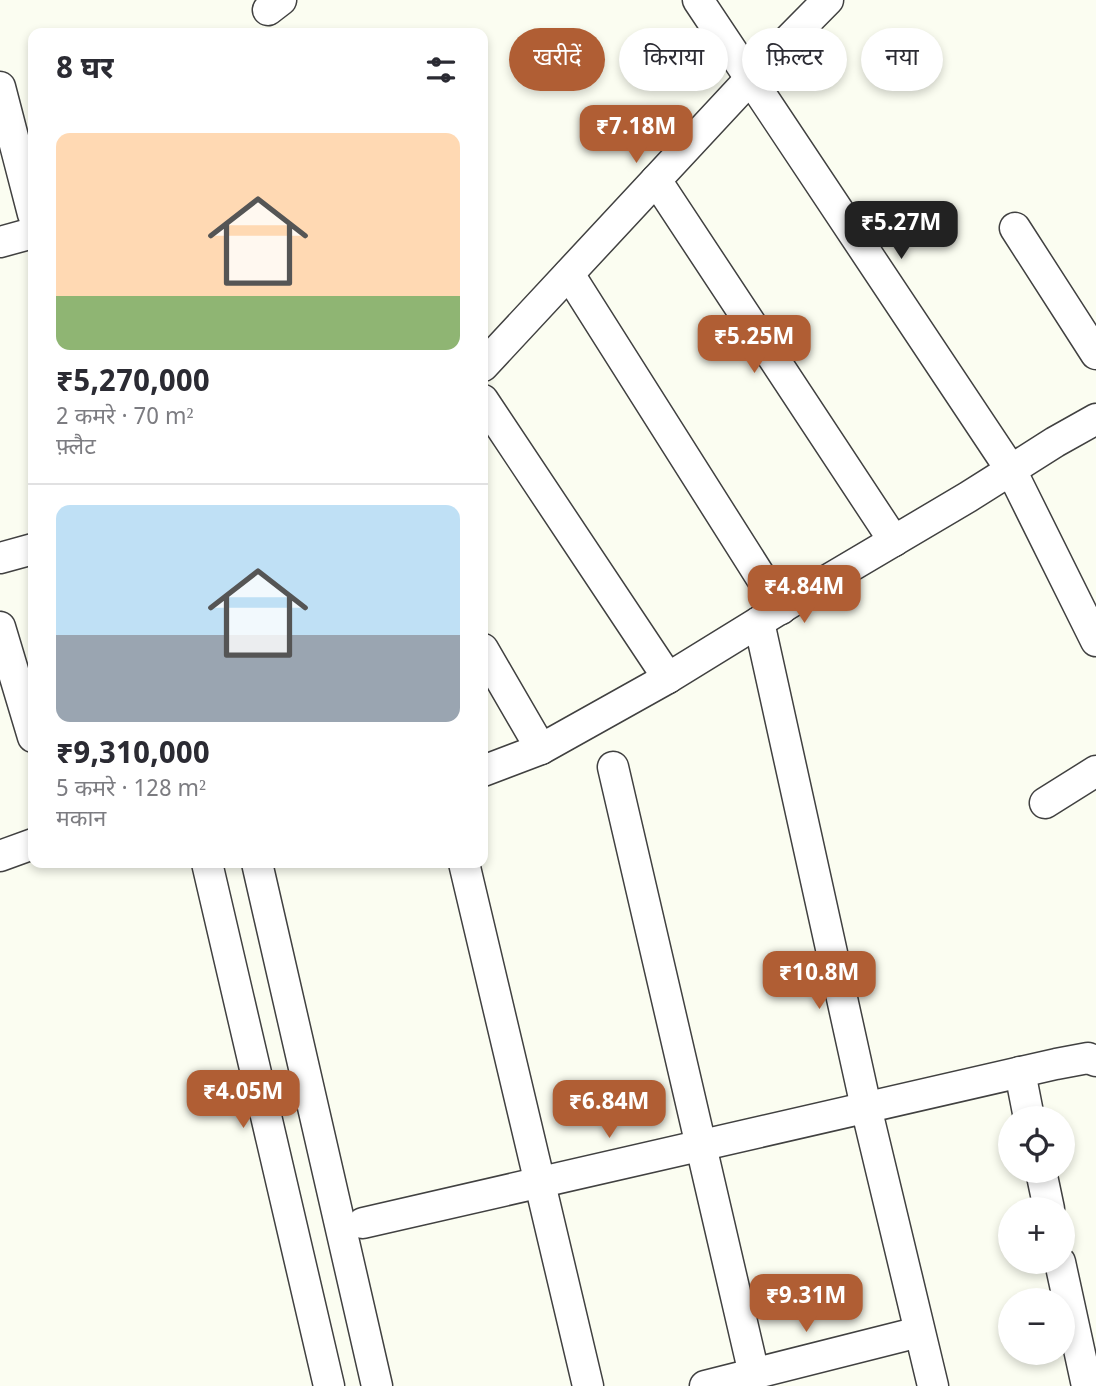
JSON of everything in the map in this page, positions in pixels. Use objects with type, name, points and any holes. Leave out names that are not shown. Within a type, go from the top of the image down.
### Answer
[{"type":"street","points":[[698,0],[742,67]]},
{"type":"street","points":[[800,28],[828,0]]},
{"type":"street","points":[[0,87],[28,195]]},
{"type":"street","points":[[488,361],[742,88]]},
{"type":"street","points":[[758,91],[1011,470],[1096,641]]},
{"type":"street","points":[[656,180],[894,541]]},
{"type":"street","points":[[1015,228],[1096,354]]},
{"type":"street","points":[[0,242],[28,234]]},
{"type":"street","points":[[569,274],[770,615],[866,1107],[933,1386]]},
{"type":"street","points":[[488,408],[668,678]]},
{"type":"street","points":[[488,769],[541,748],[668,678],[1096,419]]},
{"type":"street","points":[[0,558],[28,550]]},
{"type":"street","points":[[0,627],[28,720]]},
{"type":"street","points":[[488,658],[541,748]]},
{"type":"street","points":[[613,766],[754,1374]]},
{"type":"street","points":[[1045,803],[1096,771]]},
{"type":"street","points":[[0,856],[28,846]]},
{"type":"street","points":[[208,868],[329,1386]]},
{"type":"street","points":[[258,868],[377,1386]]},
{"type":"street","points":[[465,868],[588,1386]]},
{"type":"street","points":[[363,1223],[1020,1072],[1088,1058],[1096,1061]]},
{"type":"street","points":[[1020,1072],[1027,1106]]},
{"type":"street","points":[[1063,1274],[1087,1386]]},
{"type":"street","points":[[705,1386],[919,1332]]}]
